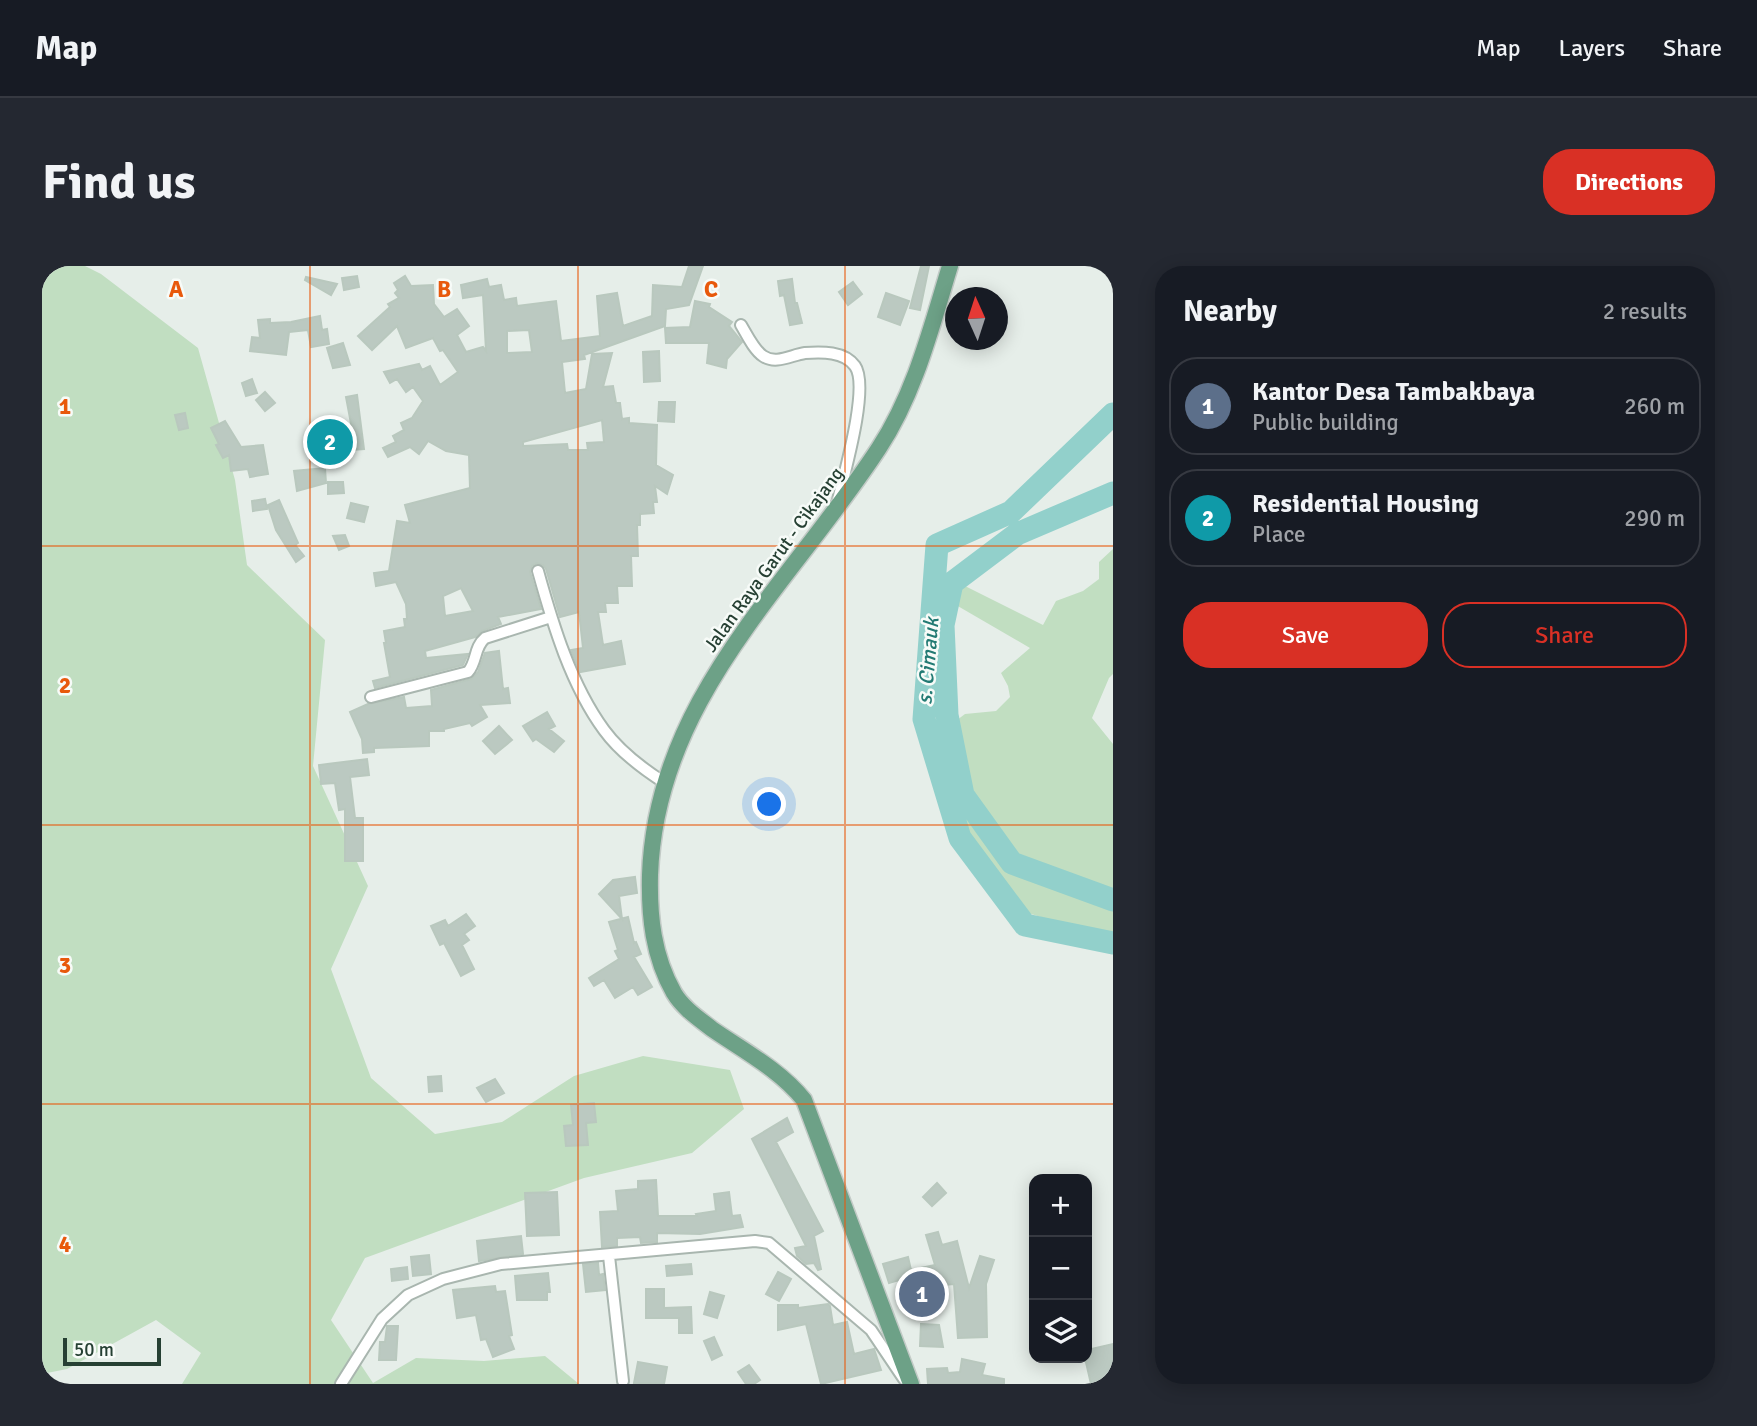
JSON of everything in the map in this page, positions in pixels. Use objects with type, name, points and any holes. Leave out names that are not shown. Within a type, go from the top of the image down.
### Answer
[{"type":"main road","name":"Jalan Raya Garut - Cikajang","points":[[909,1384],[804,1100],[791,1083],[691,1013],[675,996],[664,975],[652,931],[652,839],[665,783],[688,720],[739,637],[879,448],[909,394],[950,266]]},
{"type":"street","points":[[741,325],[759,353],[766,358],[778,360],[801,354],[828,353],[844,358],[857,369],[861,389],[836,507]]},
{"type":"street","points":[[538,571],[551,617],[580,689],[604,731],[639,766],[665,783]]},
{"type":"street","points":[[371,696],[468,672],[473,666],[479,643],[485,638],[551,617]]},
{"type":"street","points":[[341,1384],[383,1319],[408,1295],[443,1279],[501,1264],[755,1241],[769,1243],[871,1330],[909,1384]]},
{"type":"street","points":[[609,1256],[623,1381]]},
{"type":"green space","points":[[42,266],[85,266],[101,274],[198,348],[235,480],[247,565],[325,640],[313,766],[368,886],[331,969],[371,1078],[435,1134],[502,1122],[574,1076],[643,1056],[730,1070],[744,1109],[692,1153],[584,1178],[365,1258],[331,1320],[373,1383],[416,1358],[484,1361],[545,1356],[579,1384],[182,1384],[201,1353],[156,1320],[67,1369],[42,1374]]},
{"type":"green space","points":[[1113,549],[1113,674],[1092,718],[1113,744],[1113,934],[1091,933],[1025,912],[970,838],[941,732],[965,714],[996,711],[1010,697],[1001,673],[1030,648],[956,605],[961,584],[1043,625],[1056,601],[1083,591],[1099,579],[1099,562]]},
{"type":"building","points":[[689,266],[703,266],[689,305],[666,309],[665,326],[584,355],[585,359],[562,362],[565,393],[586,389],[592,354],[612,353],[603,387],[613,386],[616,403],[620,403],[622,419],[629,418],[629,423],[657,425],[656,465],[673,475],[667,494],[655,486],[657,502],[653,502],[654,513],[640,514],[640,525],[637,525],[638,556],[631,556],[632,586],[617,586],[618,603],[605,603],[606,612],[598,612],[603,645],[621,641],[625,664],[580,672],[571,650],[583,648],[579,612],[560,617],[546,569],[537,563],[532,566],[530,572],[541,609],[498,617],[501,624],[482,631],[475,637],[425,651],[426,658],[468,654],[463,665],[375,688],[373,681],[390,677],[384,631],[405,627],[404,619],[407,619],[406,604],[396,582],[376,586],[374,573],[389,571],[397,521],[410,523],[405,505],[470,488],[469,455],[446,451],[428,441],[419,454],[410,447],[388,457],[383,448],[396,442],[393,436],[404,430],[401,423],[412,418],[423,401],[413,387],[406,392],[397,379],[390,383],[384,372],[419,364],[422,370],[430,366],[440,385],[458,372],[433,338],[406,348],[397,326],[372,350],[358,336],[390,307],[388,304],[399,298],[395,293],[398,290],[394,283],[405,276],[411,286],[433,285],[434,304],[444,317],[457,309],[469,326],[457,335],[466,352],[483,347],[486,351],[483,295],[463,298],[461,285],[487,279],[489,287],[501,285],[504,300],[516,298],[517,306],[556,301],[561,341],[600,336],[597,296],[617,293],[623,326],[652,316],[653,285],[682,287]],"holes":[[[529,330],[532,352],[507,353],[507,331]],[[602,420],[604,442],[587,443],[588,450],[568,450],[567,444],[523,446],[523,442]],[[461,588],[473,611],[445,616],[443,596]]]},
{"type":"building","points":[[921,266],[929,266],[920,310],[910,308]]},
{"type":"building","points":[[357,276],[359,287],[344,290],[342,278]]},
{"type":"building","points":[[306,277],[337,284],[331,295],[305,280]]},
{"type":"building","points":[[792,279],[795,303],[802,323],[790,325],[784,295],[780,296],[778,281]]},
{"type":"building","points":[[853,282],[862,294],[848,305],[839,292]]},
{"type":"building","points":[[886,293],[909,301],[900,325],[878,317]]},
{"type":"building","points":[[695,301],[710,304],[709,307],[732,322],[729,326],[742,342],[727,359],[726,368],[707,363],[709,343],[666,343],[665,328],[690,327]]},
{"type":"building","points":[[320,316],[322,330],[327,329],[329,344],[311,347],[308,330],[289,332],[286,355],[250,351],[252,337],[260,338],[258,320],[270,319],[270,323],[291,322]]},
{"type":"building","points":[[343,343],[350,365],[333,368],[327,348]]},
{"type":"building","points":[[659,351],[660,381],[644,382],[643,352]]},
{"type":"building","points":[[252,379],[257,393],[246,396],[242,383]]},
{"type":"building","points":[[265,392],[275,403],[265,411],[256,400]]},
{"type":"building","points":[[357,395],[364,449],[324,452],[321,433],[352,429],[346,397]]},
{"type":"building","points":[[659,402],[675,402],[674,422],[658,421]]},
{"type":"building","points":[[185,413],[188,428],[179,430],[175,415]]},
{"type":"building","points":[[225,421],[241,447],[263,445],[268,474],[250,477],[248,469],[231,471],[229,455],[223,458],[211,428]]},
{"type":"building","points":[[325,468],[326,483],[297,491],[294,471]]},
{"type":"building","points":[[328,482],[343,482],[344,493],[328,494]]},
{"type":"building","points":[[265,499],[267,509],[253,511],[252,501]]},
{"type":"building","points":[[279,500],[298,543],[295,545],[304,556],[296,562],[276,530],[268,505]]},
{"type":"building","points":[[351,503],[368,507],[364,522],[347,518]]},
{"type":"building","points":[[345,535],[349,546],[339,550],[333,536]]},
{"type":"building","points":[[499,651],[503,689],[508,688],[510,703],[480,705],[487,717],[472,726],[470,723],[444,731],[429,731],[429,746],[374,748],[374,752],[363,753],[362,739],[350,712],[368,704],[404,697],[406,708],[432,706],[431,690],[471,679],[478,672],[485,653]]},
{"type":"building","points":[[547,712],[555,726],[549,729],[564,741],[554,752],[536,739],[533,741],[523,726]]},
{"type":"building","points":[[499,726],[512,740],[495,754],[483,741]]},
{"type":"building","points":[[367,759],[369,775],[350,777],[355,818],[363,818],[363,861],[345,861],[345,809],[339,810],[335,783],[321,784],[319,765]]},
{"type":"building","points":[[635,877],[637,893],[619,896],[622,919],[599,894],[613,880]]},
{"type":"building","points":[[466,914],[475,926],[464,934],[469,940],[462,945],[474,969],[461,976],[444,943],[440,945],[431,926],[445,920],[448,926]]},
{"type":"building","points":[[628,917],[634,943],[636,942],[641,954],[634,957],[652,987],[638,995],[633,987],[615,998],[604,980],[594,986],[589,978],[619,959],[609,922]]},
{"type":"building","points":[[441,1076],[442,1091],[429,1092],[428,1077]]},
{"type":"building","points":[[495,1079],[504,1093],[486,1102],[477,1088]]},
{"type":"building","points":[[594,1103],[596,1122],[586,1123],[588,1145],[566,1146],[564,1126],[573,1125],[571,1105]]},
{"type":"building","points":[[787,1118],[793,1132],[776,1142],[823,1231],[814,1236],[821,1269],[818,1270],[814,1263],[806,1264],[797,1256],[795,1248],[806,1246],[752,1139]]},
{"type":"building","points":[[656,1180],[658,1216],[697,1216],[696,1214],[716,1211],[714,1194],[729,1192],[732,1216],[740,1215],[743,1227],[700,1234],[657,1233],[657,1242],[641,1243],[640,1237],[617,1238],[617,1246],[602,1247],[600,1212],[618,1211],[616,1191],[638,1189],[638,1181]]},
{"type":"building","points":[[937,1183],[946,1193],[932,1206],[923,1197]]},
{"type":"building","points":[[557,1192],[559,1235],[527,1236],[525,1193]]},
{"type":"building","points":[[938,1232],[942,1245],[957,1241],[969,1288],[980,1256],[994,1260],[986,1284],[987,1337],[958,1338],[954,1284],[933,1286],[936,1305],[911,1309],[906,1278],[889,1283],[883,1264],[908,1257],[911,1270],[935,1265],[926,1235]]},
{"type":"building","points":[[521,1236],[523,1254],[479,1261],[477,1241]]},
{"type":"building","points":[[429,1255],[431,1274],[413,1276],[411,1257]]},
{"type":"building","points":[[598,1263],[605,1290],[586,1292],[583,1264]]},
{"type":"building","points":[[691,1264],[692,1274],[667,1276],[666,1266]]},
{"type":"building","points":[[407,1267],[408,1279],[392,1281],[391,1269]]},
{"type":"building","points":[[778,1272],[791,1279],[779,1301],[766,1294]]},
{"type":"building","points":[[548,1273],[550,1292],[547,1292],[547,1300],[517,1300],[515,1276]]},
{"type":"building","points":[[495,1286],[496,1292],[505,1291],[512,1335],[509,1336],[514,1349],[493,1357],[486,1339],[481,1340],[476,1315],[457,1318],[453,1290]]},
{"type":"building","points":[[646,1289],[664,1289],[664,1308],[691,1307],[692,1333],[679,1333],[679,1318],[646,1318]]},
{"type":"building","points":[[710,1292],[724,1296],[717,1318],[704,1314]]},
{"type":"building","points":[[828,1304],[833,1325],[847,1322],[854,1354],[874,1349],[881,1370],[821,1384],[806,1324],[778,1330],[778,1305],[798,1305],[798,1308]]},
{"type":"building","points":[[921,1324],[939,1325],[943,1347],[920,1346]]},
{"type":"building","points":[[387,1326],[398,1326],[396,1360],[379,1360],[380,1342],[385,1342]]},
{"type":"building","points":[[714,1337],[722,1355],[712,1360],[704,1341]]},
{"type":"building","points":[[1113,1344],[1113,1384],[1091,1384],[1086,1363],[1092,1363],[1092,1349]]},
{"type":"building","points":[[962,1359],[985,1364],[982,1375],[1004,1379],[1004,1384],[928,1384],[927,1369],[947,1368],[948,1373],[960,1372]]},
{"type":"building","points":[[638,1362],[667,1367],[664,1384],[634,1383]]},
{"type":"building","points":[[749,1365],[760,1380],[754,1384],[746,1384],[738,1372]]},
{"type":"waterway","name":"s. Cimauk","points":[[1113,414],[1011,512],[937,545],[924,719],[960,838],[1025,925],[1113,943]]},
{"type":"waterway","points":[[1113,493],[1017,534],[952,583],[943,625],[947,715],[963,795],[1012,863],[1113,900]]},
{"type":"place","name":"Residential Housing","points":[[330,442]]},
{"type":"place","name":"Kantor Desa Tambakbaya","points":[[922,1294]]}]
